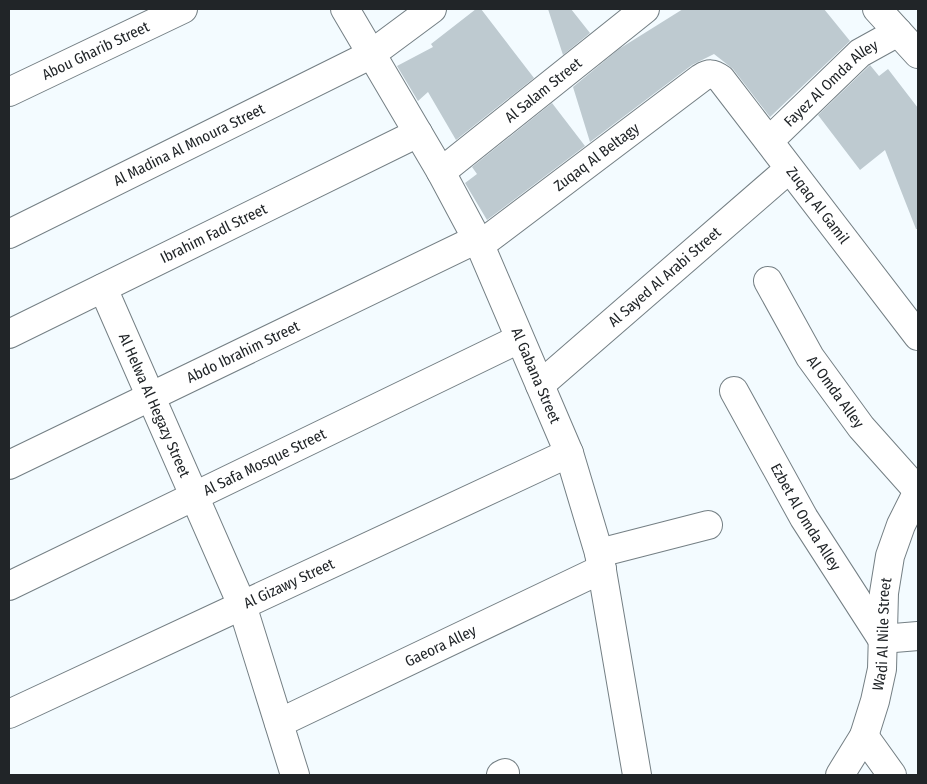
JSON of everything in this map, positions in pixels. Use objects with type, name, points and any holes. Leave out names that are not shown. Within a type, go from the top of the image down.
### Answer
[{"type":"street","name":"Abou Gharib Street","points":[[9,92],[183,9]]},
{"type":"street","name":"Al Gabana Street","points":[[345,9],[370,55],[441,172],[478,242],[568,453],[601,561],[637,775]]},
{"type":"street","name":"Al Madina Al Mnoura Street","points":[[9,234],[370,55],[432,9]]},
{"type":"street","name":"Al Salam Street","points":[[441,172],[646,9]]},
{"type":"street","points":[[877,9],[918,54]]},
{"type":"street","name":"Fayez Al Omda Alley","points":[[769,141],[860,53],[898,32]]},
{"type":"street","name":"Zuqaq Al Beltagy","points":[[478,242],[701,78],[707,74],[715,74]]},
{"type":"street","name":"Zuqaq Al Gamil","points":[[715,74],[769,141],[918,336]]},
{"type":"street","name":"Ibrahim Fadl Street","points":[[9,334],[418,133]]},
{"type":"street","name":"Al Sayed Al Arabi Street","points":[[540,385],[789,169]]},
{"type":"street","name":"Abdo Ibrahim Street","points":[[9,465],[478,242]]},
{"type":"street","name":"Al Omda Alley","points":[[768,281],[810,357],[861,427],[918,491]]},
{"type":"street","name":"Al Helwa Al Hegazy Street","points":[[103,288],[242,605],[279,723],[292,774]]},
{"type":"street","name":"Al Safa Mosque Street","points":[[9,586],[519,339]]},
{"type":"street","name":"Ezbet Al Omda Alley","points":[[734,391],[804,518],[882,639]]},
{"type":"street","name":"Al Gizawy Street","points":[[9,714],[568,453]]},
{"type":"street","name":"Wadi Al Nile Street","points":[[840,775],[864,736],[875,701],[882,669],[884,593],[890,556],[901,525],[918,491]]},
{"type":"street","name":"Gaeora Alley","points":[[279,723],[601,561],[708,525]]},
{"type":"street","points":[[882,639],[918,636]]},
{"type":"street","points":[[864,736],[892,775]]},
{"type":"building","points":[[476,9],[481,9],[534,78],[456,140],[428,92],[418,101],[397,66],[433,47],[431,44]]},
{"type":"building","points":[[548,9],[571,9],[590,33],[563,55]]},
{"type":"building","points":[[683,9],[824,9],[850,41],[770,117],[733,69],[714,54],[692,65],[590,142],[573,87],[619,49]]},
{"type":"building","points":[[870,65],[879,76],[888,69],[918,108],[918,229],[916,229],[885,150],[860,170],[818,115]]},
{"type":"building","points":[[552,103],[585,146],[487,220],[465,183],[477,174],[472,167]]}]
